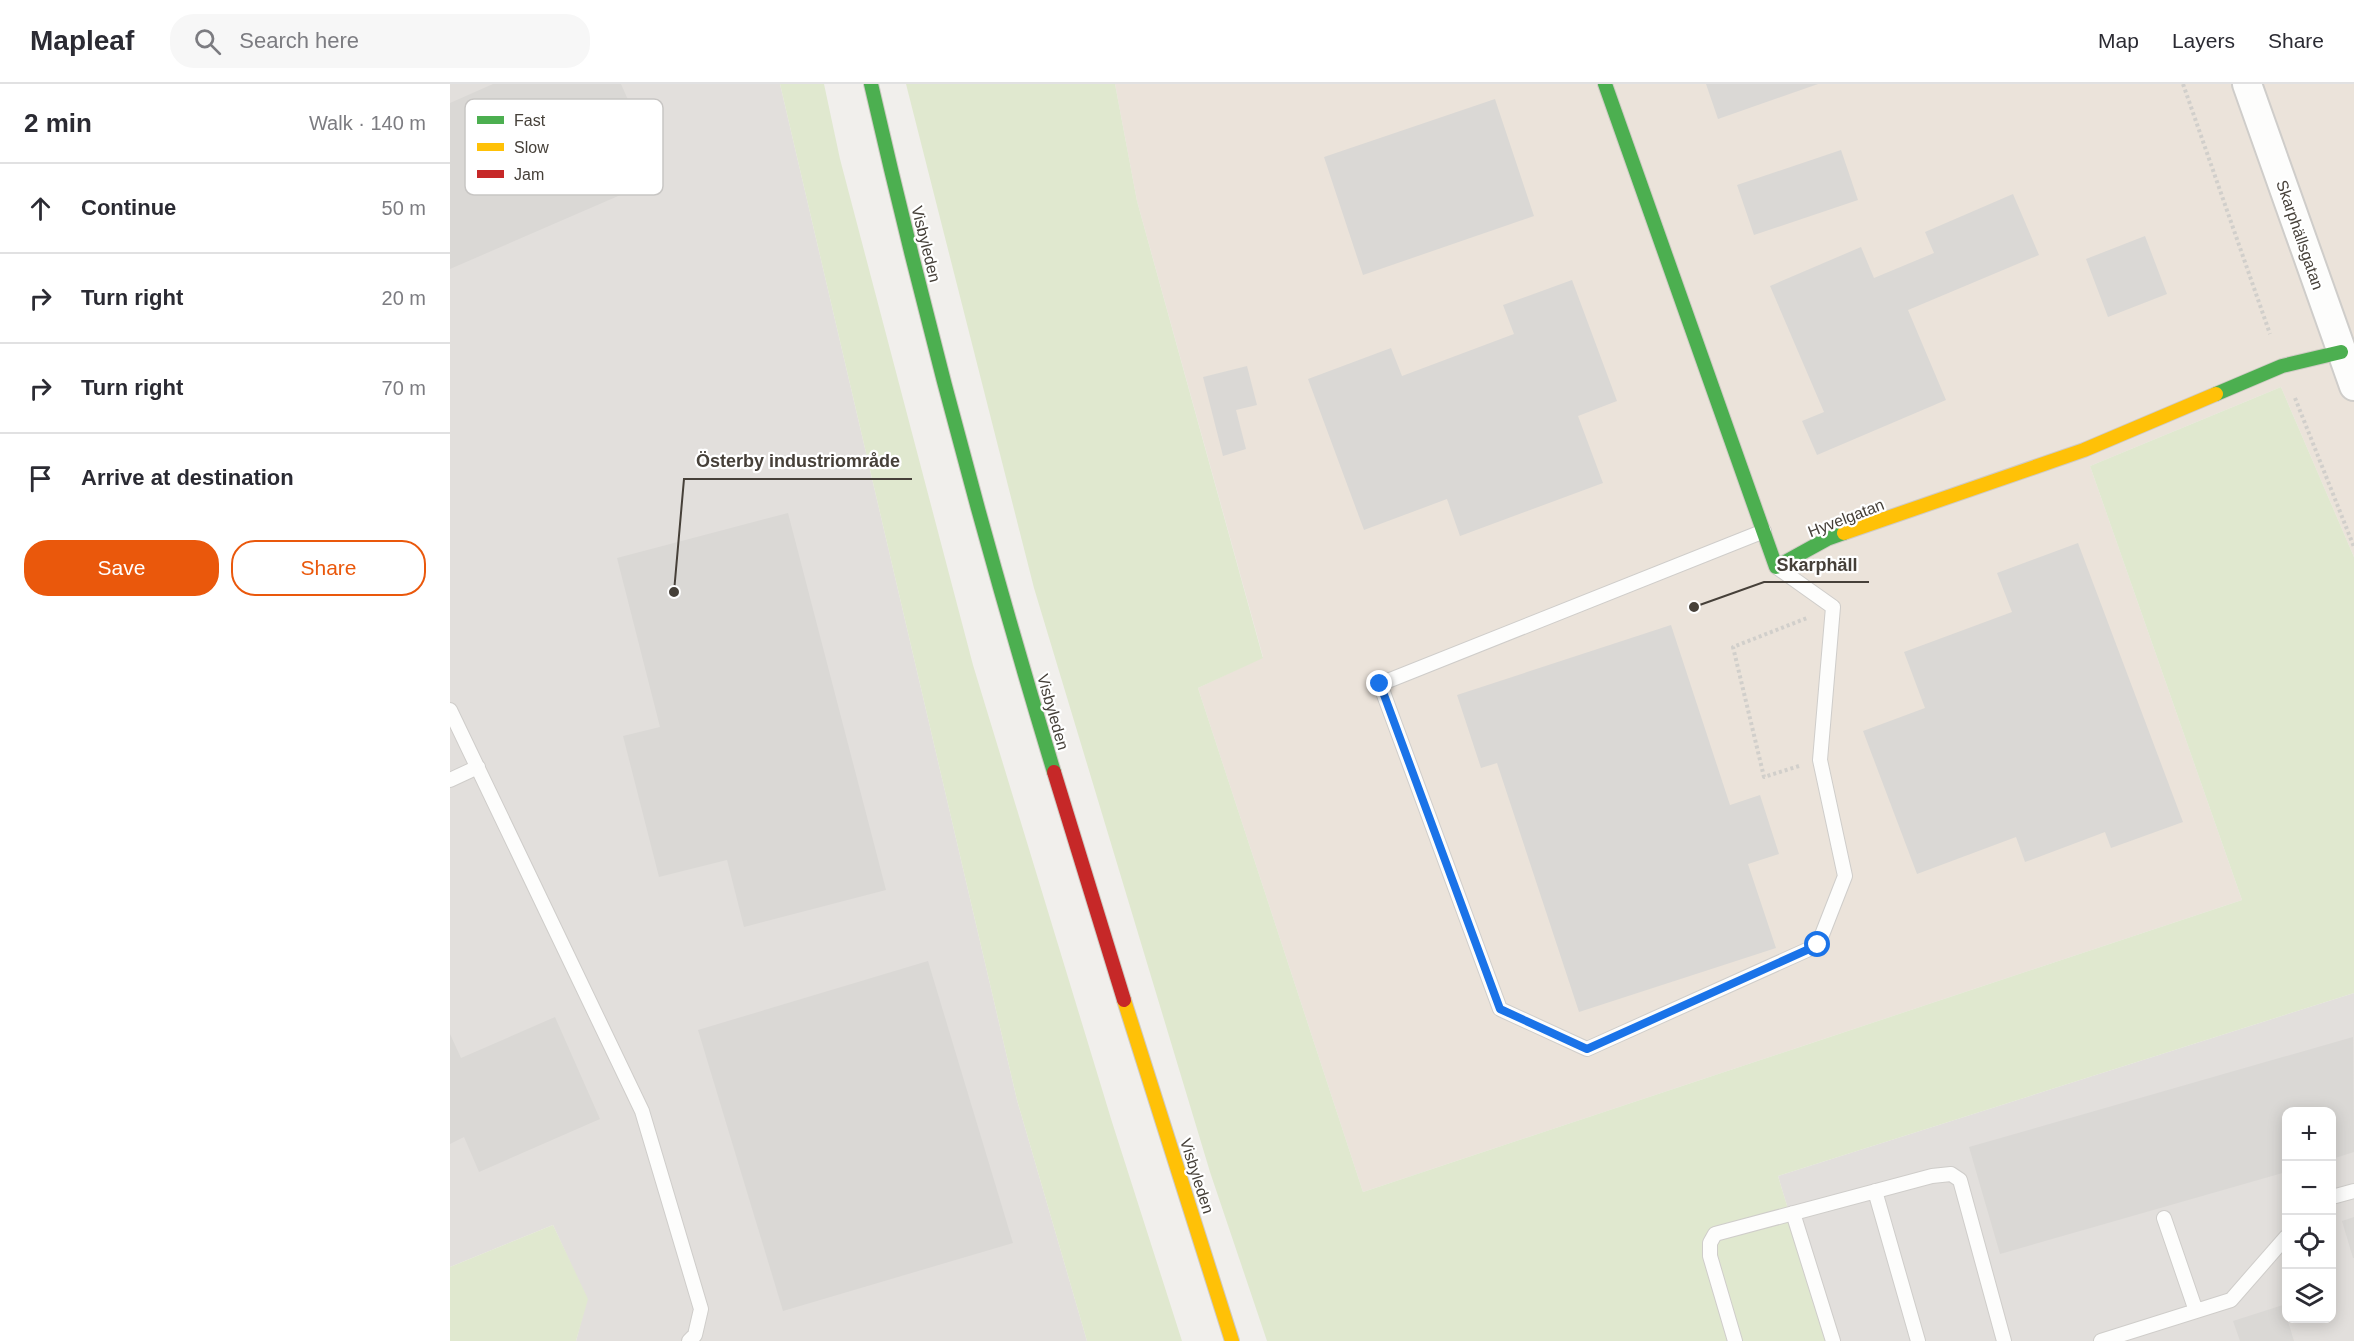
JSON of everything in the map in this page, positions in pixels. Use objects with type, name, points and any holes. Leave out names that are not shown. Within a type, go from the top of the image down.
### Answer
[{"type":"main road","name":"Visbyleden","points":[[871,84],[930,328],[1008,617],[1048,753],[1232,1341]]},
{"type":"main road","points":[[1605,84],[1776,567]]},
{"type":"main road","name":"Hyvelgatan","points":[[1776,567],[1827,539],[2084,450],[2282,366],[2341,352]]},
{"type":"street","name":"Skarphällsgatan","points":[[2247,84],[2354,386]]},
{"type":"lane","points":[[1764,531],[1380,684],[1500,1009],[1587,1049],[1818,945],[1845,876],[1820,760],[1833,607],[1776,567]]},
{"type":"lane","points":[[450,710],[642,1111],[701,1309],[695,1335],[689,1341]]},
{"type":"lane","points":[[450,780],[478,767]]},
{"type":"lane","points":[[1735,1341],[1710,1256],[1710,1243],[1715,1234],[1932,1176],[1951,1174],[1960,1180],[2004,1341]]},
{"type":"lane","points":[[1875,1191],[1918,1341]]},
{"type":"lane","points":[[2336,1196],[2354,1191]]},
{"type":"lane","points":[[1793,1213],[1833,1341]]},
{"type":"lane","points":[[2164,1218],[2196,1311]]},
{"type":"lane","points":[[2101,1341],[2231,1300],[2282,1242]]},
{"type":"path","points":[[2183,84],[2282,366],[2354,548]]},
{"type":"path","points":[[1820,760],[1764,777],[1733,647],[1833,607]]},
{"type":"shaded area","points":[[450,84],[780,84],[1017,1100],[1087,1341],[576,1341],[587,1299],[553,1225],[450,1267]]},
{"type":"shaded area","points":[[1115,84],[2354,84],[2354,557],[2281,387],[2090,466],[2242,900],[1363,1192],[1198,688],[1263,657],[1137,201]]},
{"type":"shaded area","points":[[2354,993],[2354,1341],[1828,1341],[1778,1176]]},
{"type":"green space","points":[[780,84],[824,84],[840,159],[973,665],[1112,1122],[1182,1341],[1087,1341],[1017,1100]]},
{"type":"green space","points":[[906,84],[1115,84],[1137,201],[1263,658],[1198,688],[1363,1192],[2242,900],[2090,466],[2281,387],[2354,557],[2354,993],[1778,1176],[1828,1341],[1267,1341],[1210,1172],[1034,588]]},
{"type":"green space","points":[[553,1225],[588,1299],[576,1341],[450,1341],[450,1267]]},
{"type":"building","points":[[493,84],[621,84],[628,99],[465,99],[465,195],[621,195],[450,269],[450,103]]},
{"type":"building","points":[[1706,84],[1818,84],[1718,119]]},
{"type":"building","points":[[1495,99],[1534,216],[1363,275],[1324,157]]},
{"type":"building","points":[[1841,150],[1858,200],[1754,235],[1737,185]]},
{"type":"building","points":[[2013,194],[2039,255],[1908,310],[1946,400],[1817,455],[1802,421],[1824,412],[1770,286],[1861,247],[1874,278],[1934,253],[1925,232]]},
{"type":"building","points":[[2145,236],[2167,294],[2108,317],[2086,259]]},
{"type":"building","points":[[1572,280],[1617,401],[1578,416],[1603,483],[1460,536],[1447,499],[1364,530],[1308,379],[1391,348],[1402,376],[1514,334],[1503,305]]},
{"type":"building","points":[[1247,366],[1257,405],[1236,410],[1246,449],[1223,456],[1203,377]]},
{"type":"building","points":[[788,513],[886,890],[744,927],[727,860],[659,877],[623,736],[660,727],[617,558]]},
{"type":"building","points":[[2078,543],[2183,822],[2111,848],[2105,832],[2025,862],[2016,837],[1917,874],[1863,731],[1925,708],[1904,652],[2012,612],[1997,573]]},
{"type":"building","points":[[1671,625],[1730,805],[1760,795],[1779,854],[1748,864],[1776,948],[1579,1012],[1497,763],[1481,768],[1457,695]]},
{"type":"building","points":[[928,961],[1013,1243],[783,1311],[698,1030]]},
{"type":"building","points":[[555,1017],[600,1119],[479,1172],[464,1137],[450,1144],[450,1034],[461,1058]]},
{"type":"building","points":[[2353,1037],[2354,1152],[2336,1158],[2336,1107],[2282,1107],[2282,1173],[2000,1254],[1969,1147]]},
{"type":"building","points":[[2354,1217],[2354,1258],[2353,1258],[2342,1221]]},
{"type":"building","points":[[2282,1305],[2282,1323],[2288,1323],[2294,1341],[2240,1341],[2233,1321]]},
{"type":"traffic: fast","points":[[871,84],[956,429],[1054,772]]},
{"type":"traffic: fast","points":[[1605,84],[1776,567],[1827,539],[1844,533]]},
{"type":"traffic: fast","points":[[2216,394],[2282,366],[2341,352]]},
{"type":"traffic: slow","points":[[1844,533],[2084,450],[2216,394]]},
{"type":"traffic: slow","points":[[1124,1000],[1232,1341]]},
{"type":"traffic: jam","points":[[1054,772],[1124,1000]]},
{"type":"place","name":"Österby industriområde","points":[[674,592]]},
{"type":"place","name":"Skarphäll","points":[[1694,607]]},
{"type":"route","points":[[1380,684],[1500,1009],[1587,1049],[1818,945]]}]
